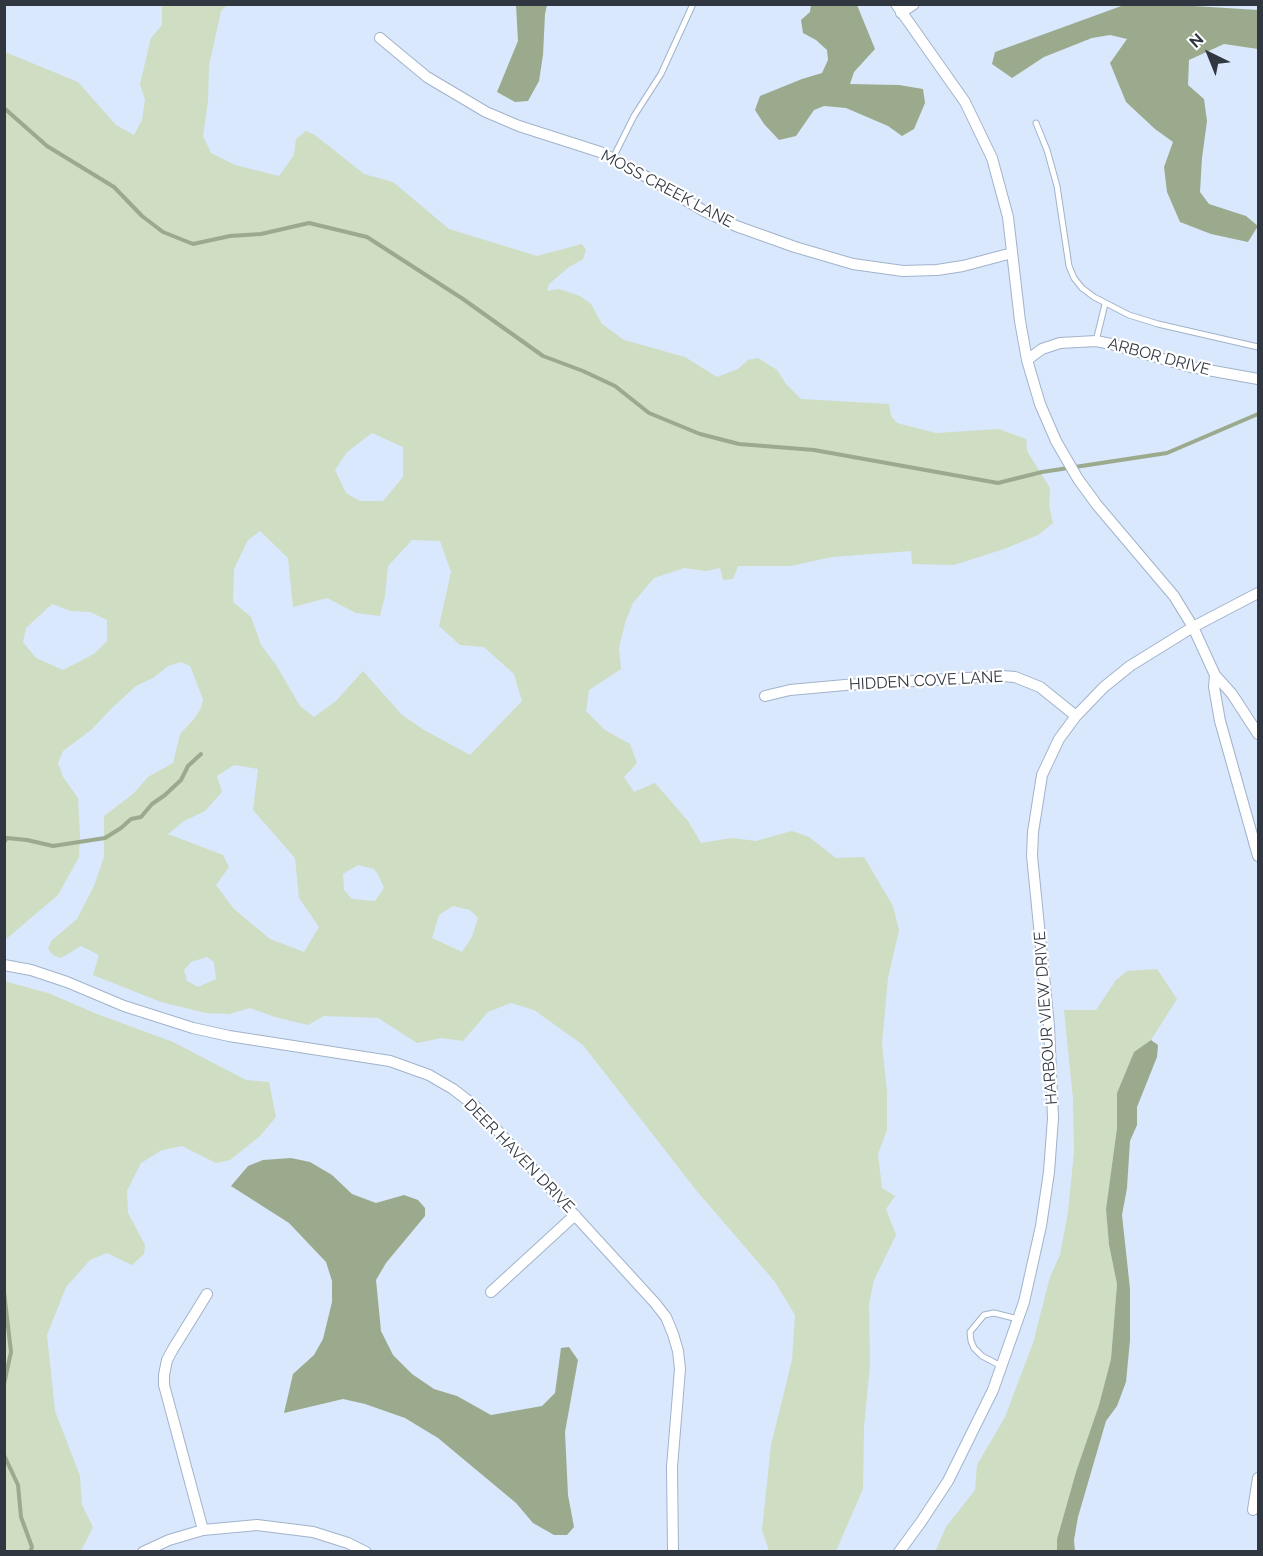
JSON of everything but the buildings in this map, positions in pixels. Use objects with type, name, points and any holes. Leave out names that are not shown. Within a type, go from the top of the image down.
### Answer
[{"type":"street","points":[[914,4],[899,9],[954,85],[975,120],[992,158],[1004,197],[1027,360],[1040,404],[1063,457],[1097,505],[1161,578],[1193,627],[1215,675],[1232,694],[1258,734]]},
{"type":"street","name":"MOSS CREEK LANE","points":[[380,38],[427,78],[486,112],[519,126],[581,145],[613,158],[691,205],[736,226],[853,264],[878,269],[937,270],[963,266],[1012,253]]},
{"type":"street","name":"ARBOR DRIVE","points":[[1027,360],[1042,350],[1060,343],[1096,341],[1191,367],[1258,379]]},
{"type":"street","name":"HARBOUR VIEW DRIVE","points":[[899,1551],[948,1481],[975,1430],[1003,1367],[1033,1264],[1041,1226],[1049,1172],[1053,1118],[1050,1026],[1032,856],[1032,832],[1042,775],[1059,739],[1076,716],[1104,687],[1130,666],[1193,627],[1258,593]]},
{"type":"street","points":[[1215,675],[1214,687],[1220,721],[1258,856]]},
{"type":"street","name":"HIDDEN COVE LANE","points":[[765,696],[790,690],[834,686],[1002,676],[1015,677],[1040,687],[1076,716]]},
{"type":"street","name":"DEER HAVEN DRIVE","points":[[4,965],[31,970],[67,982],[124,1006],[193,1028],[229,1036],[390,1061],[416,1069],[453,1089],[475,1106],[656,1303],[666,1317],[678,1351],[680,1369],[672,1467],[673,1551]]},
{"type":"street","points":[[491,1292],[575,1215]]},
{"type":"street","points":[[203,1530],[164,1385],[164,1375],[167,1360],[207,1294]]},
{"type":"street","points":[[1253,1510],[1258,1478]]},
{"type":"street","points":[[142,1551],[203,1530],[238,1525],[294,1528],[331,1537],[366,1551]]},
{"type":"lane","points":[[613,158],[634,116],[661,74],[693,4]]},
{"type":"lane","points":[[1036,123],[1047,150],[1057,186],[1069,266],[1074,278],[1082,288],[1105,304],[1129,315],[1258,347]]},
{"type":"lane","points":[[1096,341],[1105,304]]},
{"type":"lane","points":[[1003,1367],[982,1356],[974,1348],[970,1332],[984,1315],[994,1313],[1018,1319]]},
{"type":"shaded area","points":[[811,4],[857,5],[875,49],[854,72],[850,84],[899,85],[923,89],[925,103],[914,129],[902,136],[888,126],[846,108],[824,106],[814,110],[796,136],[779,140],[764,124],[755,110],[760,96],[822,73],[828,60],[827,50],[816,40],[803,33],[801,20],[810,12]]},
{"type":"shaded area","points":[[162,5],[227,5],[221,11],[209,66],[208,101],[203,136],[211,153],[235,165],[279,176],[294,155],[296,139],[306,131],[315,135],[364,174],[393,182],[449,229],[537,256],[582,244],[586,250],[583,259],[569,267],[549,284],[547,291],[559,289],[580,296],[591,304],[602,324],[624,340],[685,357],[717,377],[738,369],[748,360],[758,358],[777,370],[786,384],[801,399],[889,404],[891,416],[897,423],[936,433],[999,429],[1026,439],[1027,451],[1050,488],[1049,505],[1053,523],[1038,535],[954,565],[912,564],[911,551],[832,557],[790,566],[738,566],[733,579],[723,580],[720,568],[706,571],[684,568],[654,578],[633,603],[625,623],[619,648],[621,669],[589,690],[586,711],[605,730],[630,744],[637,763],[624,777],[634,792],[655,783],[688,821],[701,843],[732,838],[756,841],[792,831],[809,837],[836,858],[864,857],[893,906],[899,930],[888,978],[882,1044],[887,1092],[887,1130],[878,1154],[882,1188],[895,1196],[886,1209],[896,1235],[874,1280],[869,1304],[870,1365],[864,1427],[863,1489],[836,1551],[769,1551],[762,1530],[771,1445],[792,1360],[795,1315],[775,1282],[696,1190],[583,1045],[534,1010],[511,1003],[488,1012],[463,1041],[442,1038],[417,1043],[378,1018],[324,1016],[308,1025],[250,1008],[229,1014],[206,1013],[161,1002],[93,975],[99,955],[81,946],[61,958],[53,955],[48,949],[51,941],[77,919],[94,886],[104,857],[104,816],[133,794],[148,777],[173,763],[180,734],[201,708],[203,699],[190,666],[181,662],[168,666],[153,678],[136,686],[91,730],[63,751],[58,763],[63,777],[78,798],[79,857],[58,895],[5,940],[5,52],[78,82],[116,125],[134,135],[142,120],[145,100],[140,84],[151,38],[162,25]],"holes":[[[372,433],[403,447],[403,477],[383,501],[360,501],[346,493],[335,470],[347,452]],[[260,531],[288,558],[293,607],[327,598],[356,613],[380,616],[388,566],[412,540],[440,541],[451,572],[439,626],[460,645],[484,647],[514,674],[522,701],[470,755],[402,715],[363,671],[336,701],[314,717],[300,706],[276,665],[261,645],[251,617],[233,602],[234,569],[248,540]],[[52,604],[71,611],[90,612],[107,620],[107,641],[94,654],[63,670],[36,658],[23,642],[26,628]],[[234,765],[258,769],[253,810],[295,858],[299,898],[319,927],[304,952],[270,939],[234,909],[216,885],[229,867],[223,855],[168,834],[184,821],[205,811],[222,792],[217,776]],[[358,865],[374,869],[384,888],[375,901],[352,899],[344,890],[343,874]],[[453,906],[470,910],[478,918],[472,937],[462,952],[432,938],[439,915]],[[207,957],[214,962],[216,979],[198,987],[187,981],[184,970],[191,962]]]},
{"type":"shaded area","points":[[516,5],[547,5],[539,81],[528,101],[515,102],[497,92],[518,41]]},
{"type":"shaded area","points":[[1124,5],[1178,5],[1258,10],[1258,49],[1224,44],[1189,60],[1188,85],[1204,99],[1207,121],[1200,192],[1209,204],[1246,216],[1258,226],[1248,242],[1211,234],[1180,222],[1167,192],[1164,167],[1173,142],[1126,102],[1110,63],[1127,39],[1110,35],[1092,38],[1044,57],[1012,78],[992,64],[995,52]]},
{"type":"shaded area","points":[[1157,969],[1177,999],[1151,1040],[1134,1052],[1117,1093],[1117,1128],[1106,1209],[1109,1245],[1117,1284],[1111,1359],[1057,1539],[1057,1551],[935,1552],[946,1527],[975,1490],[977,1465],[1005,1417],[1033,1343],[1050,1277],[1060,1255],[1068,1212],[1074,1152],[1073,1099],[1064,1010],[1096,1010],[1116,980],[1127,971]]},
{"type":"shaded area","points":[[4,981],[48,993],[173,1042],[246,1080],[269,1082],[276,1117],[260,1136],[230,1160],[216,1163],[182,1146],[162,1150],[141,1163],[127,1191],[128,1213],[145,1245],[144,1254],[132,1265],[107,1253],[90,1260],[66,1287],[47,1335],[55,1411],[80,1476],[82,1505],[93,1527],[81,1551],[5,1551]]},
{"type":"shaded area","points":[[1151,1040],[1158,1045],[1157,1057],[1137,1107],[1137,1125],[1130,1141],[1127,1188],[1122,1215],[1130,1289],[1130,1340],[1126,1382],[1117,1406],[1106,1421],[1078,1517],[1074,1540],[1075,1551],[1057,1551],[1057,1539],[1111,1359],[1117,1284],[1109,1245],[1106,1209],[1117,1128],[1117,1093],[1134,1052]]},
{"type":"shaded area","points":[[291,1158],[310,1162],[332,1175],[352,1194],[376,1203],[404,1195],[418,1200],[425,1208],[425,1216],[386,1263],[376,1280],[381,1331],[393,1355],[412,1374],[434,1389],[457,1396],[491,1415],[542,1406],[555,1393],[561,1348],[569,1347],[578,1360],[565,1432],[568,1495],[574,1527],[567,1535],[554,1535],[533,1523],[516,1503],[438,1438],[405,1418],[343,1399],[284,1413],[293,1374],[314,1355],[323,1339],[332,1302],[332,1281],[326,1262],[289,1223],[231,1186],[248,1166],[263,1160]]},
{"type":"waterway","points":[[4,108],[47,146],[114,187],[142,216],[163,232],[193,244],[230,236],[261,234],[309,223],[367,237],[463,299],[543,356],[615,386],[649,413],[700,434],[739,444],[814,450],[998,483],[1042,472],[1167,453],[1258,414]]},
{"type":"waterway","points":[[4,842],[7,838],[53,846],[105,838],[131,819],[141,817],[152,804],[181,780],[188,766],[201,754]]},
{"type":"waterway","points":[[4,1292],[11,1352],[4,1384]]},
{"type":"waterway","points":[[4,1455],[18,1485],[21,1517],[32,1547],[30,1552]]}]
